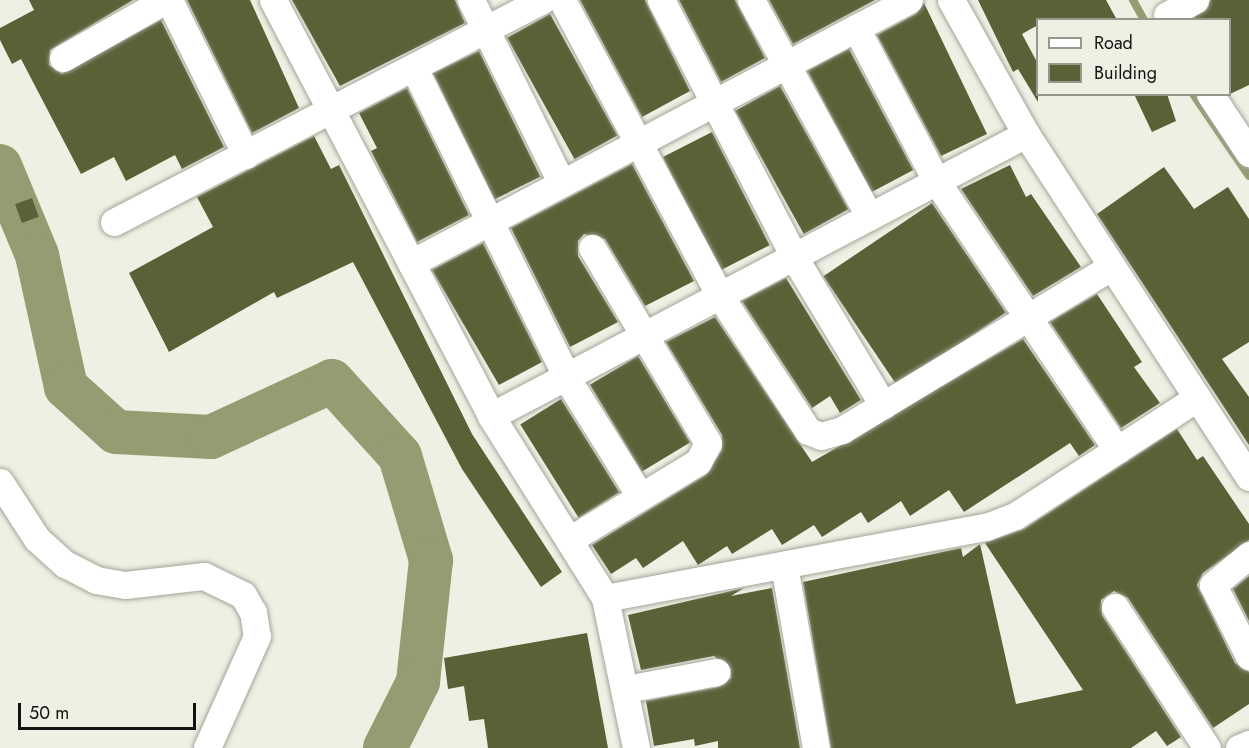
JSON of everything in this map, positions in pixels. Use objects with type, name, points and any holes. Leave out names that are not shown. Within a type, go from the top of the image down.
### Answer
[{"type":"street","points":[[63,58],[167,0],[246,155]]},
{"type":"street","points":[[273,0],[491,416],[605,598],[626,689],[636,748]]},
{"type":"street","points":[[471,0],[561,182]]},
{"type":"street","points":[[114,222],[332,112],[543,0]]},
{"type":"street","points":[[562,0],[720,296],[808,431],[821,436],[842,430],[1111,267]]},
{"type":"street","points":[[662,0],[794,257],[882,405]]},
{"type":"street","points":[[751,0],[870,217]]},
{"type":"street","points":[[411,263],[909,0]]},
{"type":"street","points":[[951,0],[1026,134],[1249,477]]},
{"type":"street","points":[[1166,12],[1195,0]]},
{"type":"street","points":[[855,28],[937,182],[1025,320],[1117,450]]},
{"type":"street","points":[[414,68],[488,222],[567,376],[640,496]]},
{"type":"street","points":[[1211,96],[1249,153]]},
{"type":"street","points":[[491,416],[1026,134]]},
{"type":"street","points":[[569,540],[705,456],[708,443],[592,248]]},
{"type":"street","points":[[605,598],[986,527],[1015,516],[1197,398]]},
{"type":"street","points":[[0,482],[38,539],[65,564],[96,580],[125,585],[204,576],[243,595],[254,612],[257,636],[207,748]]},
{"type":"street","points":[[1249,555],[1213,585],[1249,656]]},
{"type":"street","points":[[784,565],[816,748]]},
{"type":"street","points":[[1115,607],[1207,748]]},
{"type":"street","points":[[626,689],[716,672]]},
{"type":"street","points":[[1239,748],[1249,744]]},
{"type":"building","points":[[29,0],[133,0],[50,50],[49,65],[62,74],[161,20],[224,147],[182,169],[175,155],[126,181],[114,157],[81,174],[21,59],[12,64],[0,40],[0,28],[34,10]]},
{"type":"building","points":[[187,0],[250,0],[299,108],[252,133]]},
{"type":"building","points":[[292,0],[455,0],[465,23],[340,86]]},
{"type":"building","points":[[580,0],[645,0],[690,91],[642,117]]},
{"type":"building","points":[[679,0],[735,0],[765,58],[721,82]]},
{"type":"building","points":[[769,0],[875,0],[793,44]]},
{"type":"building","points":[[978,0],[1106,0],[1116,18],[1036,18],[1036,26],[1022,34],[1036,60],[1038,102],[1018,69],[1013,72]]},
{"type":"building","points":[[1211,0],[1249,0],[1249,85],[1231,94],[1231,18],[1194,18]]},
{"type":"building","points":[[924,3],[987,134],[941,156],[877,35],[916,14]]},
{"type":"building","points":[[550,14],[617,136],[575,159],[507,38]]},
{"type":"building","points":[[849,49],[913,170],[872,192],[808,71]]},
{"type":"building","points":[[479,51],[540,177],[495,199],[433,73]]},
{"type":"building","points":[[780,86],[848,209],[804,234],[735,111]]},
{"type":"building","points":[[407,88],[469,215],[417,242],[371,151],[377,148],[359,113]]},
{"type":"building","points":[[1135,96],[1168,96],[1176,121],[1152,132]]},
{"type":"building","points":[[712,132],[770,245],[721,270],[663,157]]},
{"type":"building","points":[[314,136],[331,169],[339,165],[472,434],[562,572],[541,587],[462,469],[353,262],[277,298],[274,292],[169,352],[129,273],[213,227],[197,197]]},
{"type":"building","points":[[632,164],[694,281],[645,306],[605,239],[584,234],[578,241],[578,256],[618,322],[570,347],[511,228]]},
{"type":"building","points":[[1010,165],[1026,197],[1031,194],[1081,267],[1033,296],[961,189]]},
{"type":"building","points":[[1164,167],[1194,209],[1228,187],[1249,219],[1249,342],[1222,359],[1249,397],[1249,445],[1097,214]]},
{"type":"building","points":[[32,198],[39,217],[22,223],[15,204]]},
{"type":"building","points":[[932,203],[1006,312],[897,386],[823,276]]},
{"type":"building","points":[[483,243],[542,362],[499,385],[432,270]]},
{"type":"building","points":[[786,278],[861,400],[840,413],[830,396],[812,408],[742,301]]},
{"type":"building","points":[[1097,294],[1142,362],[1134,367],[1160,403],[1121,428],[1050,322]]},
{"type":"building","points":[[715,317],[812,462],[1023,339],[1095,445],[1079,456],[1070,443],[964,512],[949,490],[910,516],[901,501],[868,523],[861,512],[822,537],[814,525],[782,545],[772,529],[732,554],[727,546],[698,565],[683,541],[643,568],[636,558],[611,574],[592,545],[706,475],[722,450],[722,435],[666,342]]},
{"type":"building","points":[[638,356],[690,443],[642,471],[590,385]]},
{"type":"building","points":[[561,399],[619,492],[579,518],[520,424]]},
{"type":"building","points":[[1177,429],[1197,460],[1203,456],[1249,524],[1249,540],[1203,573],[1197,585],[1235,663],[1249,672],[1249,704],[1213,728],[1128,598],[1114,591],[1101,600],[1102,615],[1181,737],[1167,746],[1156,731],[1131,748],[831,748],[803,582],[961,548],[963,557],[980,544],[1016,704],[1083,690],[985,543],[1024,529]]},
{"type":"building","points":[[1249,576],[1249,621],[1233,589]]},
{"type":"building","points":[[744,588],[731,596],[772,588],[800,748],[718,748],[718,741],[695,746],[694,739],[654,746],[646,701],[719,687],[731,678],[731,669],[714,656],[641,670],[628,615]]},
{"type":"building","points":[[587,633],[608,748],[488,748],[484,719],[469,721],[464,686],[448,689],[444,658]]},
{"type":"waterway","points":[[1133,0],[1143,18]]},
{"type":"waterway","points":[[1194,96],[1249,176]]},
{"type":"waterway","points":[[0,166],[37,255],[66,387],[116,432],[211,437],[332,381],[400,456],[431,560],[418,682],[385,748]]}]
